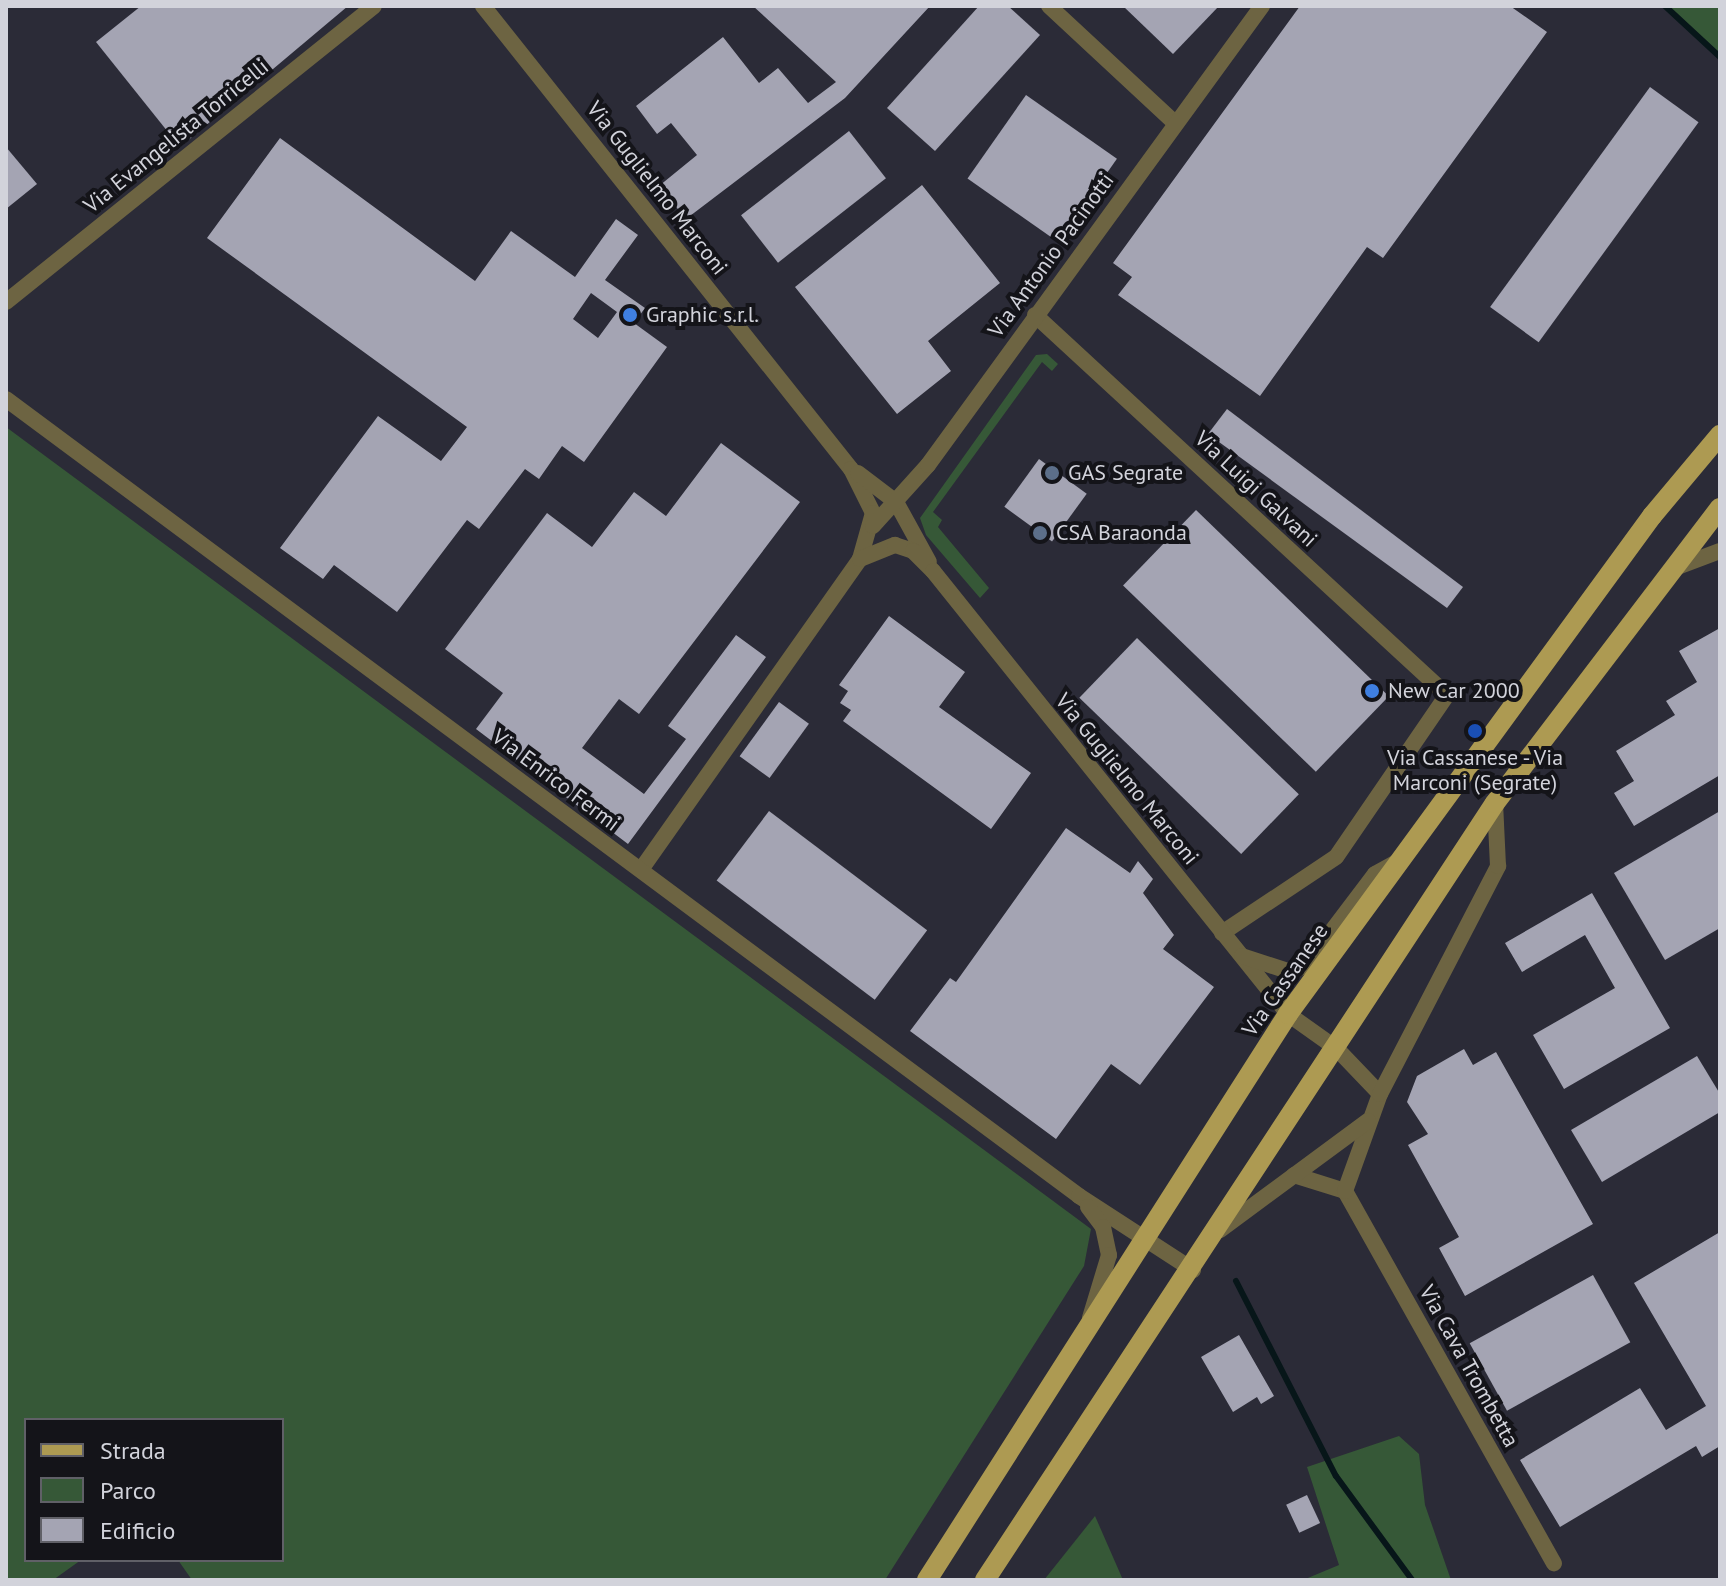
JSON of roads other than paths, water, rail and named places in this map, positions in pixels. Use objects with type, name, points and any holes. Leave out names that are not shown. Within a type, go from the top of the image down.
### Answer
[{"type":"main road","name":"Via Cassanese","points":[[927,1580],[1288,1014],[1652,516],[1720,435]]},
{"type":"main road","points":[[985,1580],[1220,1230],[1495,803],[1720,508]]},
{"type":"street","name":"Via Evangelista Torricelli","points":[[6,302],[374,6]]},
{"type":"street","points":[[1049,6],[1174,122]]},
{"type":"street","name":"Via Antonio Pacinotti","points":[[873,526],[896,502],[1262,6]]},
{"type":"street","name":"Via Guglielmo Marconi","points":[[485,7],[851,469],[868,496],[873,526]]},
{"type":"street","name":"Via Luigi Galvani","points":[[1035,315],[1447,695],[1336,857],[1222,933]]},
{"type":"street","name":"Via Enrico Fermi","points":[[6,399],[1079,1196],[1193,1270]]},
{"type":"street","name":"Via Guglielmo Marconi","points":[[851,469],[896,502],[933,571]]},
{"type":"street","points":[[641,870],[860,559],[873,526]]},
{"type":"street","name":"Via Guglielmo Marconi","points":[[860,559],[895,545],[913,551],[933,571],[1288,1014],[1337,1049],[1380,1094]]},
{"type":"street","points":[[1671,570],[1720,551]]},
{"type":"street","points":[[1294,1175],[1345,1191],[1380,1094],[1498,866],[1495,803]]},
{"type":"street","points":[[1241,956],[1291,972],[1306,965],[1375,874],[1402,858]]},
{"type":"street","points":[[1220,1230],[1370,1120]]},
{"type":"street","name":"Via Cava Trombetta","points":[[1345,1191],[1554,1563]]},
{"type":"street","name":"Via Enrico Fermi","points":[[1079,1196],[1103,1227],[1109,1255],[1086,1332]]},
{"type":"waterway","points":[[1665,6],[1720,57]]},
{"type":"waterway","points":[[1236,1281],[1336,1476],[1412,1580]]},
{"type":"place","name":"Graphic s.r.l.","points":[[630,315]]},
{"type":"place","name":"GAS Segrate","points":[[1052,473]]},
{"type":"place","name":"CSA Baraonda","points":[[1040,533]]},
{"type":"place","name":"New Car 2000","points":[[1372,691]]},
{"type":"place","name":"Via Cassanese - Via Marconi (Segrate)","points":[[1475,731]]}]
